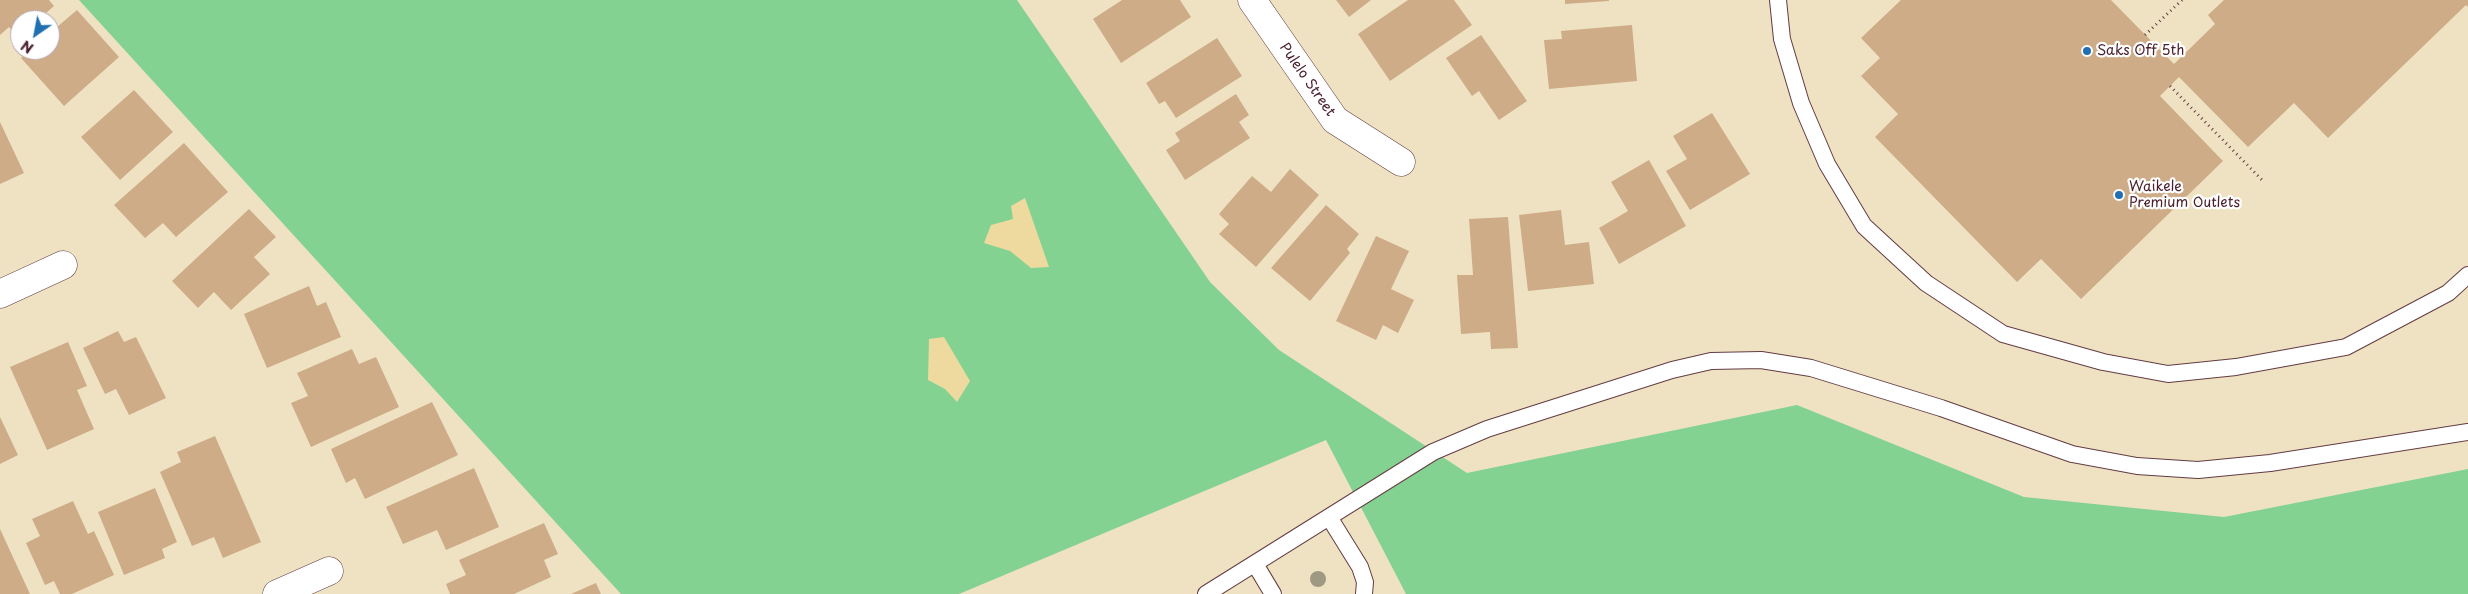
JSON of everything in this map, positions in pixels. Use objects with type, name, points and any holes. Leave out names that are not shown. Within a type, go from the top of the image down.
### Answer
[{"type":"street","name":"Pulelo Street","points":[[1252,0],[1335,120],[1401,162]]},
{"type":"street","points":[[0,294],[63,265]]},
{"type":"street","points":[[277,594],[329,571]]},
{"type":"lane","points":[[1778,0],[1782,40],[1800,103],[1827,164],[1864,226],[1926,283],[2003,334],[2103,362],[2168,374],[2236,367],[2346,347],[2448,293],[2468,275]]},
{"type":"lane","points":[[1206,594],[1433,452],[1487,429],[1672,370],[1711,361],[1761,360],[1811,368],[1941,408],[2072,454],[2137,466],[2198,470],[2270,463],[2468,432]]},
{"type":"lane","points":[[1329,517],[1360,567],[1365,582],[1364,594]]},
{"type":"lane","points":[[1255,564],[1274,594]]},
{"type":"path","points":[[2145,35],[2182,0]]},
{"type":"path","points":[[2170,86],[2263,182]]},
{"type":"green space","points":[[79,0],[1017,0],[1210,282],[1279,350],[1467,473],[1797,405],[2024,497],[2224,517],[2468,469],[2468,594],[1406,594],[1326,440],[959,594],[621,594]]},
{"type":"sand","points":[[1025,198],[1049,267],[1031,268],[1010,251],[984,243],[991,225],[1013,219],[1011,206]]},
{"type":"sand","points":[[944,337],[970,381],[957,402],[945,389],[928,380],[929,339]]},
{"type":"building","points":[[0,0],[49,0],[54,6],[49,10],[10,10],[10,28],[0,35]]},
{"type":"building","points":[[1122,0],[1180,0],[1191,17],[1121,63],[1093,19]]},
{"type":"building","points":[[1336,0],[1371,0],[1349,17]]},
{"type":"building","points":[[1408,0],[1454,0],[1472,25],[1390,81],[1358,34]]},
{"type":"building","points":[[1565,0],[1609,0],[1609,1],[1565,4]]},
{"type":"building","points":[[1901,0],[2111,0],[2174,64],[2215,24],[2208,15],[2224,0],[2468,0],[2468,7],[2466,5],[2328,138],[2294,103],[2248,147],[2179,77],[2160,96],[2223,161],[2081,299],[2041,259],[2017,282],[1875,137],[1898,114],[1861,76],[1880,58],[1861,38]]},
{"type":"building","points":[[77,10],[119,57],[64,106],[23,60],[60,60],[60,24]]},
{"type":"building","points":[[1632,25],[1637,81],[1549,89],[1544,40],[1562,39],[1561,31]]},
{"type":"building","points":[[1481,35],[1527,101],[1499,120],[1479,91],[1472,96],[1446,58]]},
{"type":"building","points":[[1217,38],[1242,76],[1176,118],[1165,101],[1159,104],[1146,83]]},
{"type":"building","points":[[134,90],[173,132],[120,180],[81,137]]},
{"type":"building","points":[[1236,94],[1249,115],[1239,122],[1250,138],[1185,180],[1166,150],[1180,141],[1175,133]]},
{"type":"building","points":[[1712,113],[1750,174],[1690,210],[1666,171],[1687,159],[1673,136]]},
{"type":"building","points":[[0,122],[24,173],[0,184]]},
{"type":"building","points":[[184,143],[228,192],[176,237],[163,223],[145,238],[114,205]]},
{"type":"building","points":[[1649,160],[1686,226],[1619,264],[1599,228],[1628,211],[1611,182]]},
{"type":"building","points":[[1290,169],[1319,195],[1256,267],[1219,234],[1229,224],[1219,214],[1252,176],[1271,192]]},
{"type":"building","points":[[1326,205],[1359,234],[1347,249],[1350,253],[1310,301],[1271,268]]},
{"type":"building","points":[[249,209],[276,237],[254,257],[270,274],[231,310],[214,292],[198,308],[172,281]]},
{"type":"building","points":[[1561,210],[1565,245],[1589,242],[1594,284],[1528,291],[1519,215]]},
{"type":"building","points":[[1508,217],[1518,348],[1491,349],[1490,332],[1461,334],[1457,275],[1473,275],[1469,219]]},
{"type":"building","points":[[1376,236],[1409,251],[1391,289],[1414,300],[1398,333],[1383,325],[1376,340],[1336,321]]},
{"type":"building","points":[[309,286],[317,306],[326,302],[341,337],[267,368],[244,314]]},
{"type":"building","points":[[118,331],[124,342],[136,337],[166,398],[129,415],[116,389],[105,394],[83,348]]},
{"type":"building","points":[[68,342],[87,386],[77,390],[94,429],[47,450],[10,367]]},
{"type":"building","points":[[352,349],[359,364],[376,357],[399,407],[311,447],[291,403],[308,396],[297,373]]},
{"type":"building","points":[[432,402],[458,455],[365,499],[355,478],[346,483],[331,449]]},
{"type":"building","points":[[0,417],[18,455],[0,464]]},
{"type":"building","points":[[215,436],[261,542],[223,558],[214,537],[192,546],[160,472],[181,462],[177,452]]},
{"type":"building","points":[[474,468],[499,527],[446,550],[437,530],[403,544],[386,507]]},
{"type":"building","points":[[155,488],[177,542],[162,549],[165,558],[124,575],[98,512]]},
{"type":"building","points":[[73,501],[88,534],[94,531],[114,575],[72,594],[60,594],[54,581],[45,585],[26,543],[40,536],[32,519]]},
{"type":"building","points":[[544,523],[558,554],[544,560],[551,577],[514,594],[450,594],[446,584],[466,575],[459,560]]},
{"type":"building","points":[[0,529],[30,594],[0,594]]},
{"type":"building","points":[[596,583],[601,594],[571,594]]},
{"type":"place","name":"Saks Off 5th","points":[[2087,51]]},
{"type":"place","name":"Waikele Premium Outlets","points":[[2119,195]]}]
